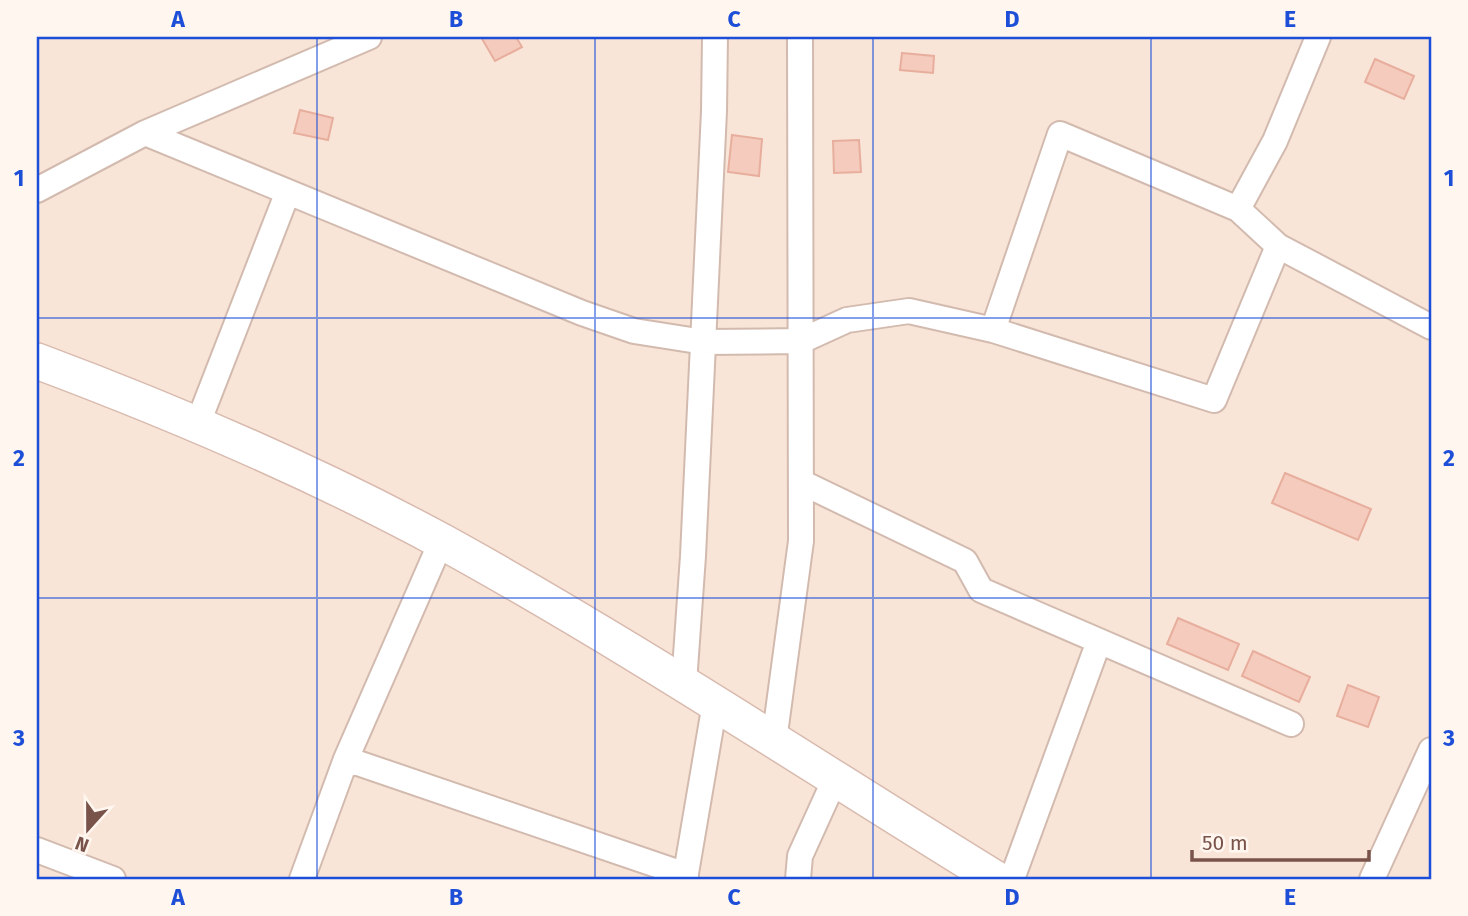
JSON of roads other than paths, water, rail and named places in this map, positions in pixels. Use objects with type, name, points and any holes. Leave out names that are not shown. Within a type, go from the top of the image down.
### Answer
[{"type":"main road","points":[[37,360],[198,423],[441,541],[684,683],[996,879]]},
{"type":"street","points":[[37,190],[145,133],[369,37]]},
{"type":"street","points":[[684,683],[704,342],[715,37]]},
{"type":"street","points":[[774,741],[801,541],[800,37]]},
{"type":"street","points":[[1238,209],[1275,141],[1318,37]]},
{"type":"street","points":[[145,133],[287,194],[582,313],[634,331],[704,342],[801,341],[847,320],[909,311],[993,330],[1214,400],[1278,246]]},
{"type":"street","points":[[993,330],[1060,134],[1238,209],[1278,246],[1431,327]]},
{"type":"street","points":[[198,423],[287,194]]},
{"type":"street","points":[[801,482],[965,561],[981,590],[1291,724]]},
{"type":"street","points":[[302,879],[346,759],[441,541]]},
{"type":"street","points":[[1012,879],[1099,641]]},
{"type":"street","points":[[346,759],[685,877],[715,703]]},
{"type":"street","points":[[1372,879],[1431,750]]},
{"type":"street","points":[[798,879],[800,856],[835,779]]},
{"type":"street","points":[[37,850],[113,879]]}]
